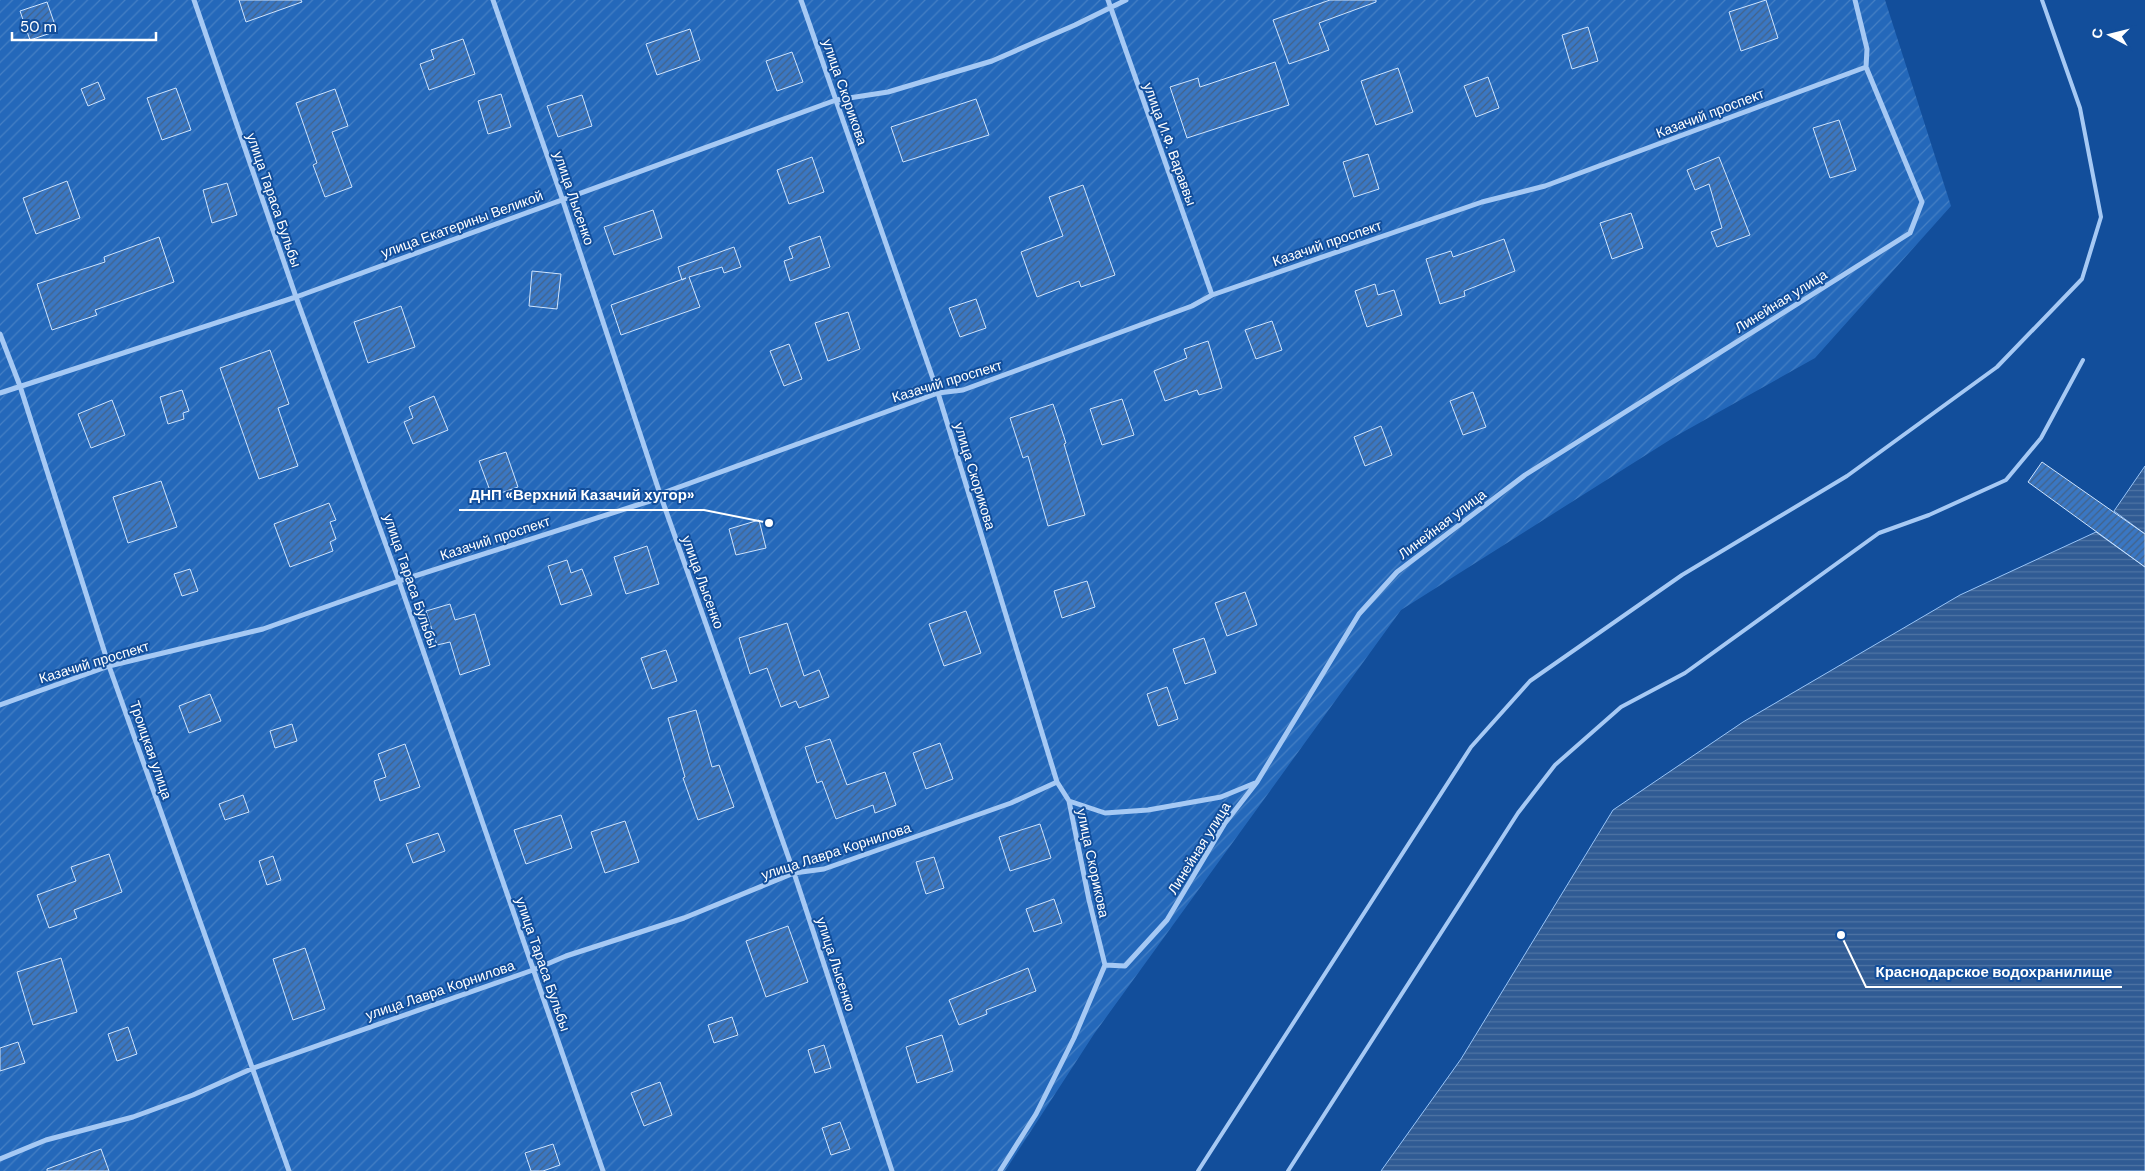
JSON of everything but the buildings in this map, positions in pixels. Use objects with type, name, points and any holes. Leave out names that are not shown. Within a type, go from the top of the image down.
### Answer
[{"type":"street","name":"улица Тараса Бульбы","points":[[194,0],[296,297],[399,581],[603,1171]]},
{"type":"street","name":"улица Лысенко","points":[[493,0],[562,198],[660,494],[794,873],[892,1171]]},
{"type":"street","name":"улица Скорикова","points":[[801,0],[938,393],[1057,782],[1069,801],[1105,965]]},
{"type":"street","name":"улица И.Ф. Вараввы","points":[[1108,0],[1212,294]]},
{"type":"street","name":"улица Екатерины Великой","points":[[0,393],[296,297],[562,198],[836,100],[888,92],[992,61],[1111,9],[1126,0]]},
{"type":"street","name":"Линейная улица","points":[[1105,965],[1125,966],[1167,920],[1225,823],[1257,782],[1359,614],[1397,572],[1525,475],[1910,233],[1922,202],[1866,67],[1867,48],[1855,0]]},
{"type":"street","name":"Казачий проспект","points":[[0,704],[110,666],[262,629],[399,581],[650,501],[660,494],[938,393],[963,390],[1192,306],[1212,294],[1473,205],[1546,186],[1866,67]]},
{"type":"street","name":"Троицкая улица","points":[[0,334],[20,386],[110,666],[251,1069],[289,1171]]},
{"type":"street","name":"улица Лавра Корнилова","points":[[0,1159],[46,1140],[133,1117],[193,1095],[251,1069],[533,970],[566,956],[684,918],[794,873],[824,869],[1011,803],[1057,782]]},
{"type":"street","points":[[1069,801],[1105,813],[1148,810],[1221,797],[1257,782]]},
{"type":"street","points":[[1000,1171],[1036,1114],[1074,1038],[1105,965]]},
{"type":"lane","points":[[1198,1171],[1470,747],[1530,681],[1682,575],[1847,476],[1997,367],[2082,279],[2101,217],[2080,108],[2042,0]]},
{"type":"lane","points":[[1288,1171],[1518,813],[1555,765],[1621,707],[1685,673],[1879,533],[1930,516],[2006,480],[2041,438],[2084,360]]},
{"type":"shaded area","points":[[0,0],[1885,0],[1951,206],[1815,358],[1676,436],[1401,610],[1094,1034],[1005,1171],[0,1171]]},
{"type":"shaded area","points":[[2145,466],[2145,534],[2114,511]]},
{"type":"shaded area","points":[[2096,532],[2145,567],[2145,1171],[1381,1171],[1461,1059],[1613,810],[1743,722],[1960,595]]},
{"type":"place","name":"ДНП «Верхний Казачий хутор»","points":[[769,523]]},
{"type":"place","name":"Краснодарское водохранилище","points":[[1841,935]]}]
